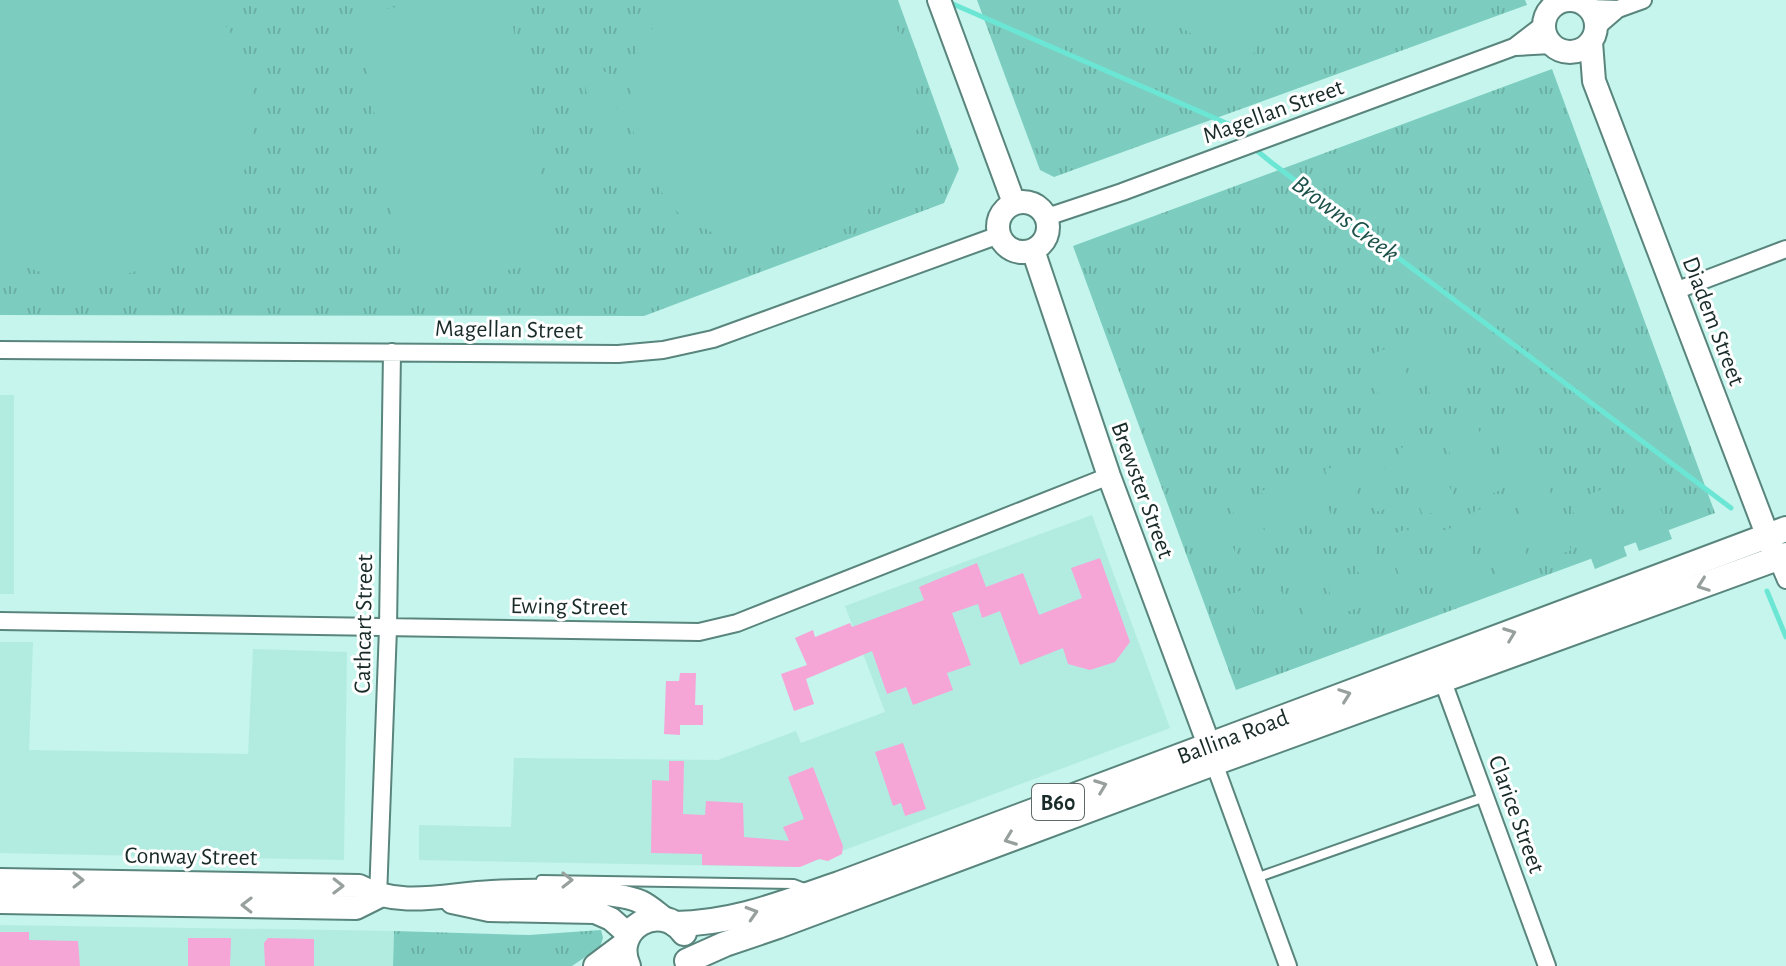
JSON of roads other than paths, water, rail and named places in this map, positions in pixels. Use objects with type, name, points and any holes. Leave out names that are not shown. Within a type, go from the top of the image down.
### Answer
[{"type":"main road","name":"Ballina Road","points":[[686,965],[725,944],[792,921],[1776,533]]},
{"type":"main road","name":"Ballina Road","points":[[671,922],[715,923],[812,894],[1212,754],[1783,565]]},
{"type":"main road","name":"B60","points":[[596,966],[627,948],[642,921],[651,918],[671,922],[686,938],[686,965]]},
{"type":"street","points":[[939,0],[1014,203]]},
{"type":"street","name":"Magellan Street","points":[[1047,217],[1514,47],[1570,21],[1643,0]]},
{"type":"street","name":"Diadem Street","points":[[1570,21],[1675,291],[1776,533],[1783,565]]},
{"type":"street","points":[[1014,203],[1031,203],[1047,217],[1048,234],[1042,244],[1033,250],[1013,250],[999,235],[1000,216],[1014,203]]},
{"type":"street","name":"Magellan Street","points":[[0,350],[618,354],[663,350],[713,339],[999,235]]},
{"type":"street","points":[[1675,291],[1786,249]]},
{"type":"street","name":"Brewster Street","points":[[1033,250],[1109,476],[1288,966]]},
{"type":"street","name":"Cathcart Street","points":[[378,897],[388,628],[392,352]]},
{"type":"street","name":"Ewing Street","points":[[0,621],[699,632],[716,629],[1109,476]]},
{"type":"street","name":"Clarice Street","points":[[1442,679],[1547,966]]},
{"type":"street","name":"Conway Street","points":[[0,880],[359,886],[378,897],[440,899],[489,910],[595,912],[611,919],[627,948]]},
{"type":"street","name":"Conway Street","points":[[440,899],[501,886],[615,895],[642,902],[671,922]]},
{"type":"street","name":"Conway Street","points":[[0,902],[356,908],[378,897]]},
{"type":"lane","points":[[1256,878],[1485,797]]},
{"type":"lane","points":[[535,880],[794,884],[806,887],[812,894]]},
{"type":"waterway","name":"Browns Creek","points":[[946,1],[1242,130],[1250,145],[1272,163],[1731,508]]},
{"type":"waterway","points":[[1767,591],[1786,637]]}]
